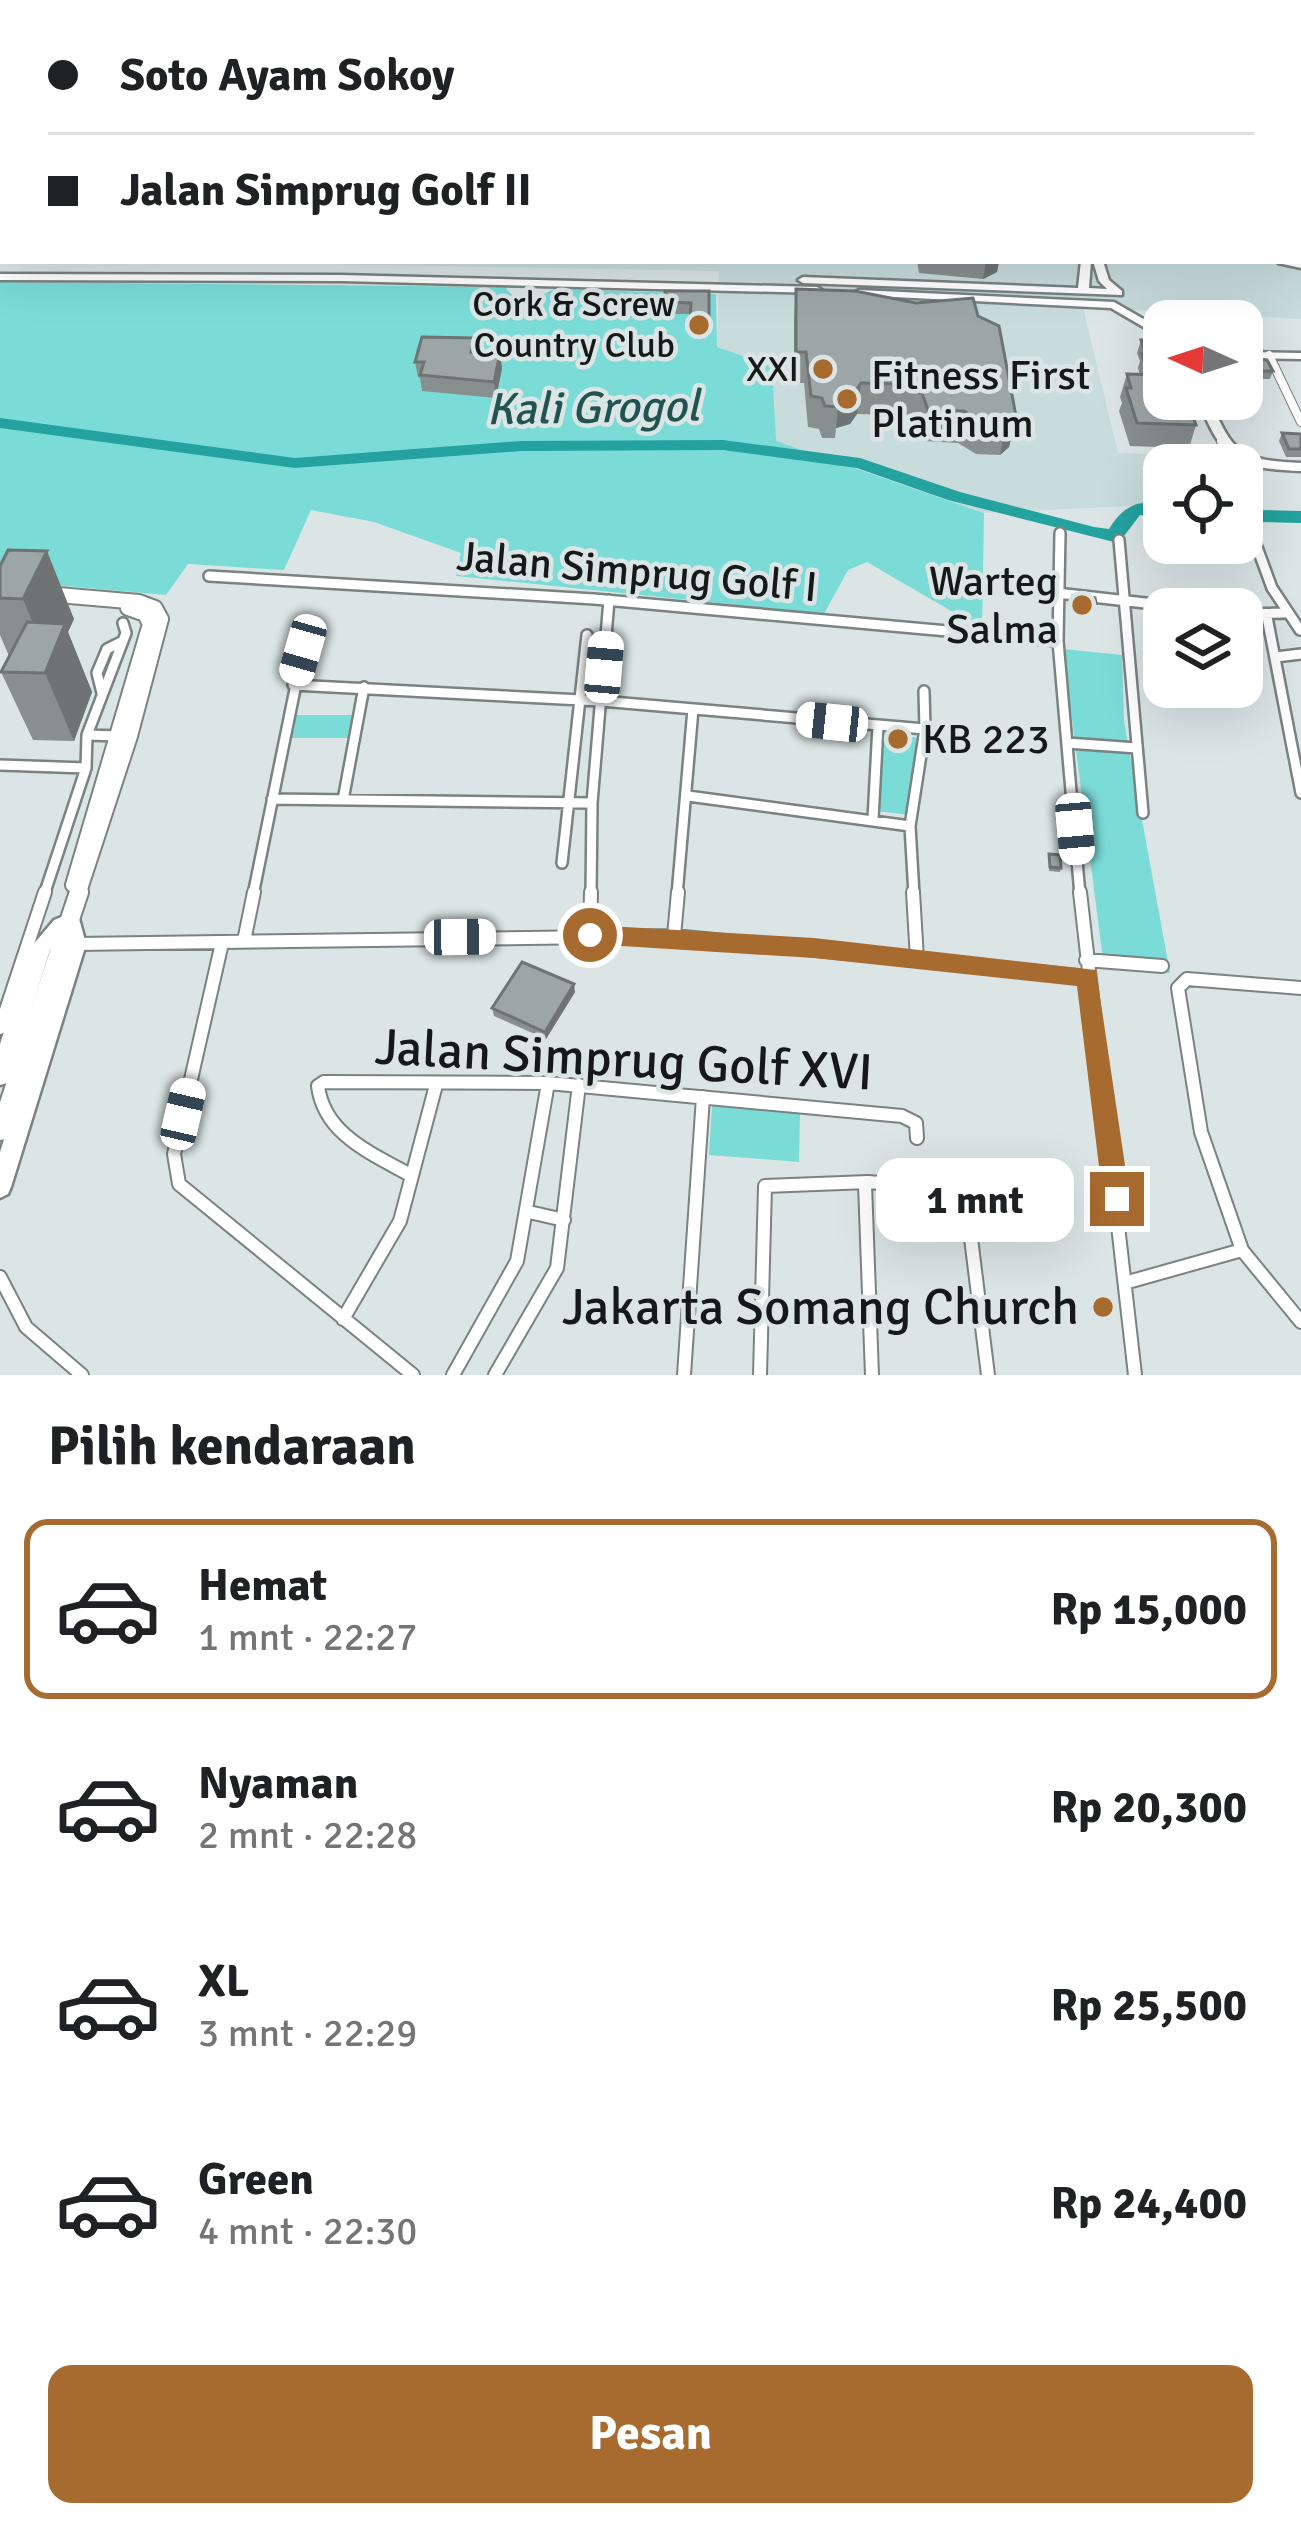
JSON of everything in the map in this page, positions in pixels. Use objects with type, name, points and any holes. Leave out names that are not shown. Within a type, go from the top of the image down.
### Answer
[{"type":"highway","points":[[0,1076],[43,946],[65,936]]},
{"type":"highway","points":[[0,1187],[65,936]]},
{"type":"main road","points":[[1083,291],[1086,264]]},
{"type":"main road","points":[[1099,264],[1104,281],[1143,314]]},
{"type":"main road","points":[[3,270],[880,283],[1118,293]]},
{"type":"main road","points":[[521,278],[1064,302],[1104,281]]},
{"type":"main road","points":[[880,283],[889,290],[1026,294],[1064,302]]},
{"type":"main road","points":[[1083,291],[1143,320]]},
{"type":"main road","points":[[1263,355],[1301,356]]},
{"type":"main road","points":[[1212,420],[1224,444]]},
{"type":"main road","points":[[1263,466],[1301,466]]},
{"type":"main road","points":[[0,1131],[161,619],[140,602],[32,597]]},
{"type":"street","points":[[1269,355],[1301,422]]},
{"type":"street","points":[[1060,532],[1058,641],[1086,960],[1128,1282],[1135,1375]]},
{"type":"street","points":[[1119,540],[1143,813]]},
{"type":"street","points":[[1263,557],[1286,613],[1300,630]]},
{"type":"street","name":"Jalan Simprug Golf I","points":[[209,576],[609,600],[1058,641]]},
{"type":"street","points":[[301,594],[305,579]]},
{"type":"street","points":[[1057,592],[1143,602]]},
{"type":"street","points":[[590,935],[592,803],[609,600]]},
{"type":"street","points":[[1263,616],[1286,613]]},
{"type":"street","points":[[1268,617],[1301,794]]},
{"type":"street","points":[[0,1028],[86,768],[88,730],[123,641],[123,623]]},
{"type":"street","points":[[562,863],[587,635]]},
{"type":"street","points":[[244,941],[303,650]]},
{"type":"street","points":[[1276,657],[1301,654]]},
{"type":"street","points":[[293,686],[601,701],[925,729]]},
{"type":"street","points":[[343,800],[364,687]]},
{"type":"street","points":[[916,958],[910,826],[925,729],[924,691]]},
{"type":"street","points":[[674,936],[693,709]]},
{"type":"street","points":[[873,819],[878,726]]},
{"type":"street","points":[[88,730],[125,731]]},
{"type":"street","points":[[1067,743],[1136,748]]},
{"type":"street","points":[[0,765],[86,768]]},
{"type":"street","points":[[688,796],[910,826]]},
{"type":"street","points":[[272,799],[592,803]]},
{"type":"street","points":[[65,936],[222,943],[674,936],[1088,977]]},
{"type":"street","points":[[222,943],[174,1168],[188,1194],[413,1375]]},
{"type":"street","points":[[1086,960],[1162,966]]},
{"type":"street","points":[[1301,988],[1187,979],[1178,988],[1201,1132],[1241,1250],[1301,1322]]},
{"type":"street","name":"Jalan Simprug Golf XVI","points":[[412,1176],[340,1131],[316,1092],[324,1082],[579,1085],[902,1116],[916,1123],[917,1138]]},
{"type":"street","points":[[453,1375],[512,1274],[529,1212],[548,1083]]},
{"type":"street","points":[[343,1318],[387,1250],[436,1084]]},
{"type":"street","points":[[495,1375],[557,1268],[579,1085]]},
{"type":"street","points":[[684,1375],[704,1097]]},
{"type":"street","points":[[865,1184],[872,1375]]},
{"type":"street","points":[[760,1375],[765,1186],[865,1184],[952,1184],[964,1190],[988,1375]]},
{"type":"street","points":[[529,1212],[564,1220]]},
{"type":"street","points":[[1128,1282],[1241,1250]]},
{"type":"street","points":[[0,1277],[26,1328],[82,1375]]},
{"type":"street","points":[[0,1294],[14,1303]]},
{"type":"shaded area","points":[[320,264],[1274,264],[1301,270],[1301,319],[1263,317],[1263,300],[1143,300],[1143,310],[1083,307],[1118,453],[1143,454],[1143,510],[1131,506],[984,513],[775,441],[772,366],[717,347],[719,271]]},
{"type":"shaded area","points":[[0,282],[505,287],[514,297],[536,298],[554,289],[716,294],[717,347],[772,366],[776,441],[984,513],[982,629],[867,562],[848,570],[824,614],[456,576],[461,553],[374,522],[311,510],[284,570],[188,564],[166,595],[0,580]]},
{"type":"shaded area","points":[[1063,649],[1122,655],[1124,721],[1170,973],[1104,967]]},
{"type":"shaded area","points":[[296,715],[352,715],[348,738],[292,738]]},
{"type":"shaded area","points":[[881,732],[918,738],[911,815],[876,811]]},
{"type":"shaded area","points":[[712,1106],[800,1113],[799,1162],[709,1155]]},
{"type":"building","points":[[796,289],[855,291],[916,303],[973,298],[978,316],[999,326],[1016,416],[1006,423],[983,423],[964,411],[928,410],[922,393],[897,384],[861,383],[854,393],[839,397],[839,407],[825,406],[822,398],[811,396],[806,352],[796,352]]},
{"type":"building","points":[[665,291],[709,291],[709,324],[690,324],[691,303],[665,302]]},
{"type":"building","points":[[422,337],[475,338],[471,352],[500,353],[494,382],[420,375],[424,362],[415,362]]},
{"type":"building","points":[[1127,374],[1143,374],[1143,420],[1194,420],[1196,425],[1137,423],[1126,388],[1131,388]]},
{"type":"building","points":[[1282,433],[1301,434],[1301,449],[1289,449]]},
{"type":"building","points":[[8,550],[47,551],[23,599],[0,598],[0,566]]},
{"type":"building","points":[[1073,596],[1095,598],[1096,603],[1073,601]]},
{"type":"building","points":[[27,622],[65,624],[45,673],[1,672]]},
{"type":"building","points":[[1049,854],[1060,855],[1061,868],[1050,867]]},
{"type":"building","points":[[522,962],[574,984],[545,1032],[492,1008]]},
{"type":"waterway","name":"Kali Grogol","points":[[0,423],[295,463],[521,446],[723,445],[860,463],[954,496],[1114,536],[1133,511],[1143,507]]},
{"type":"waterway","name":"Kali Grogol","points":[[1263,516],[1301,517]]},
{"type":"place","name":"Cork & Screw Country Club","points":[[699,325]]},
{"type":"place","name":"XXI","points":[[823,369]]},
{"type":"place","name":"Fitness First Platinum","points":[[847,399]]},
{"type":"place","name":"Warteg Salma","points":[[1082,605]]},
{"type":"place","name":"KB 223","points":[[898,739]]},
{"type":"place","name":"Jakarta Somang Church","points":[[1103,1307]]},
{"type":"route","points":[[590,935],[674,936],[1088,977],[1117,1199]]}]
